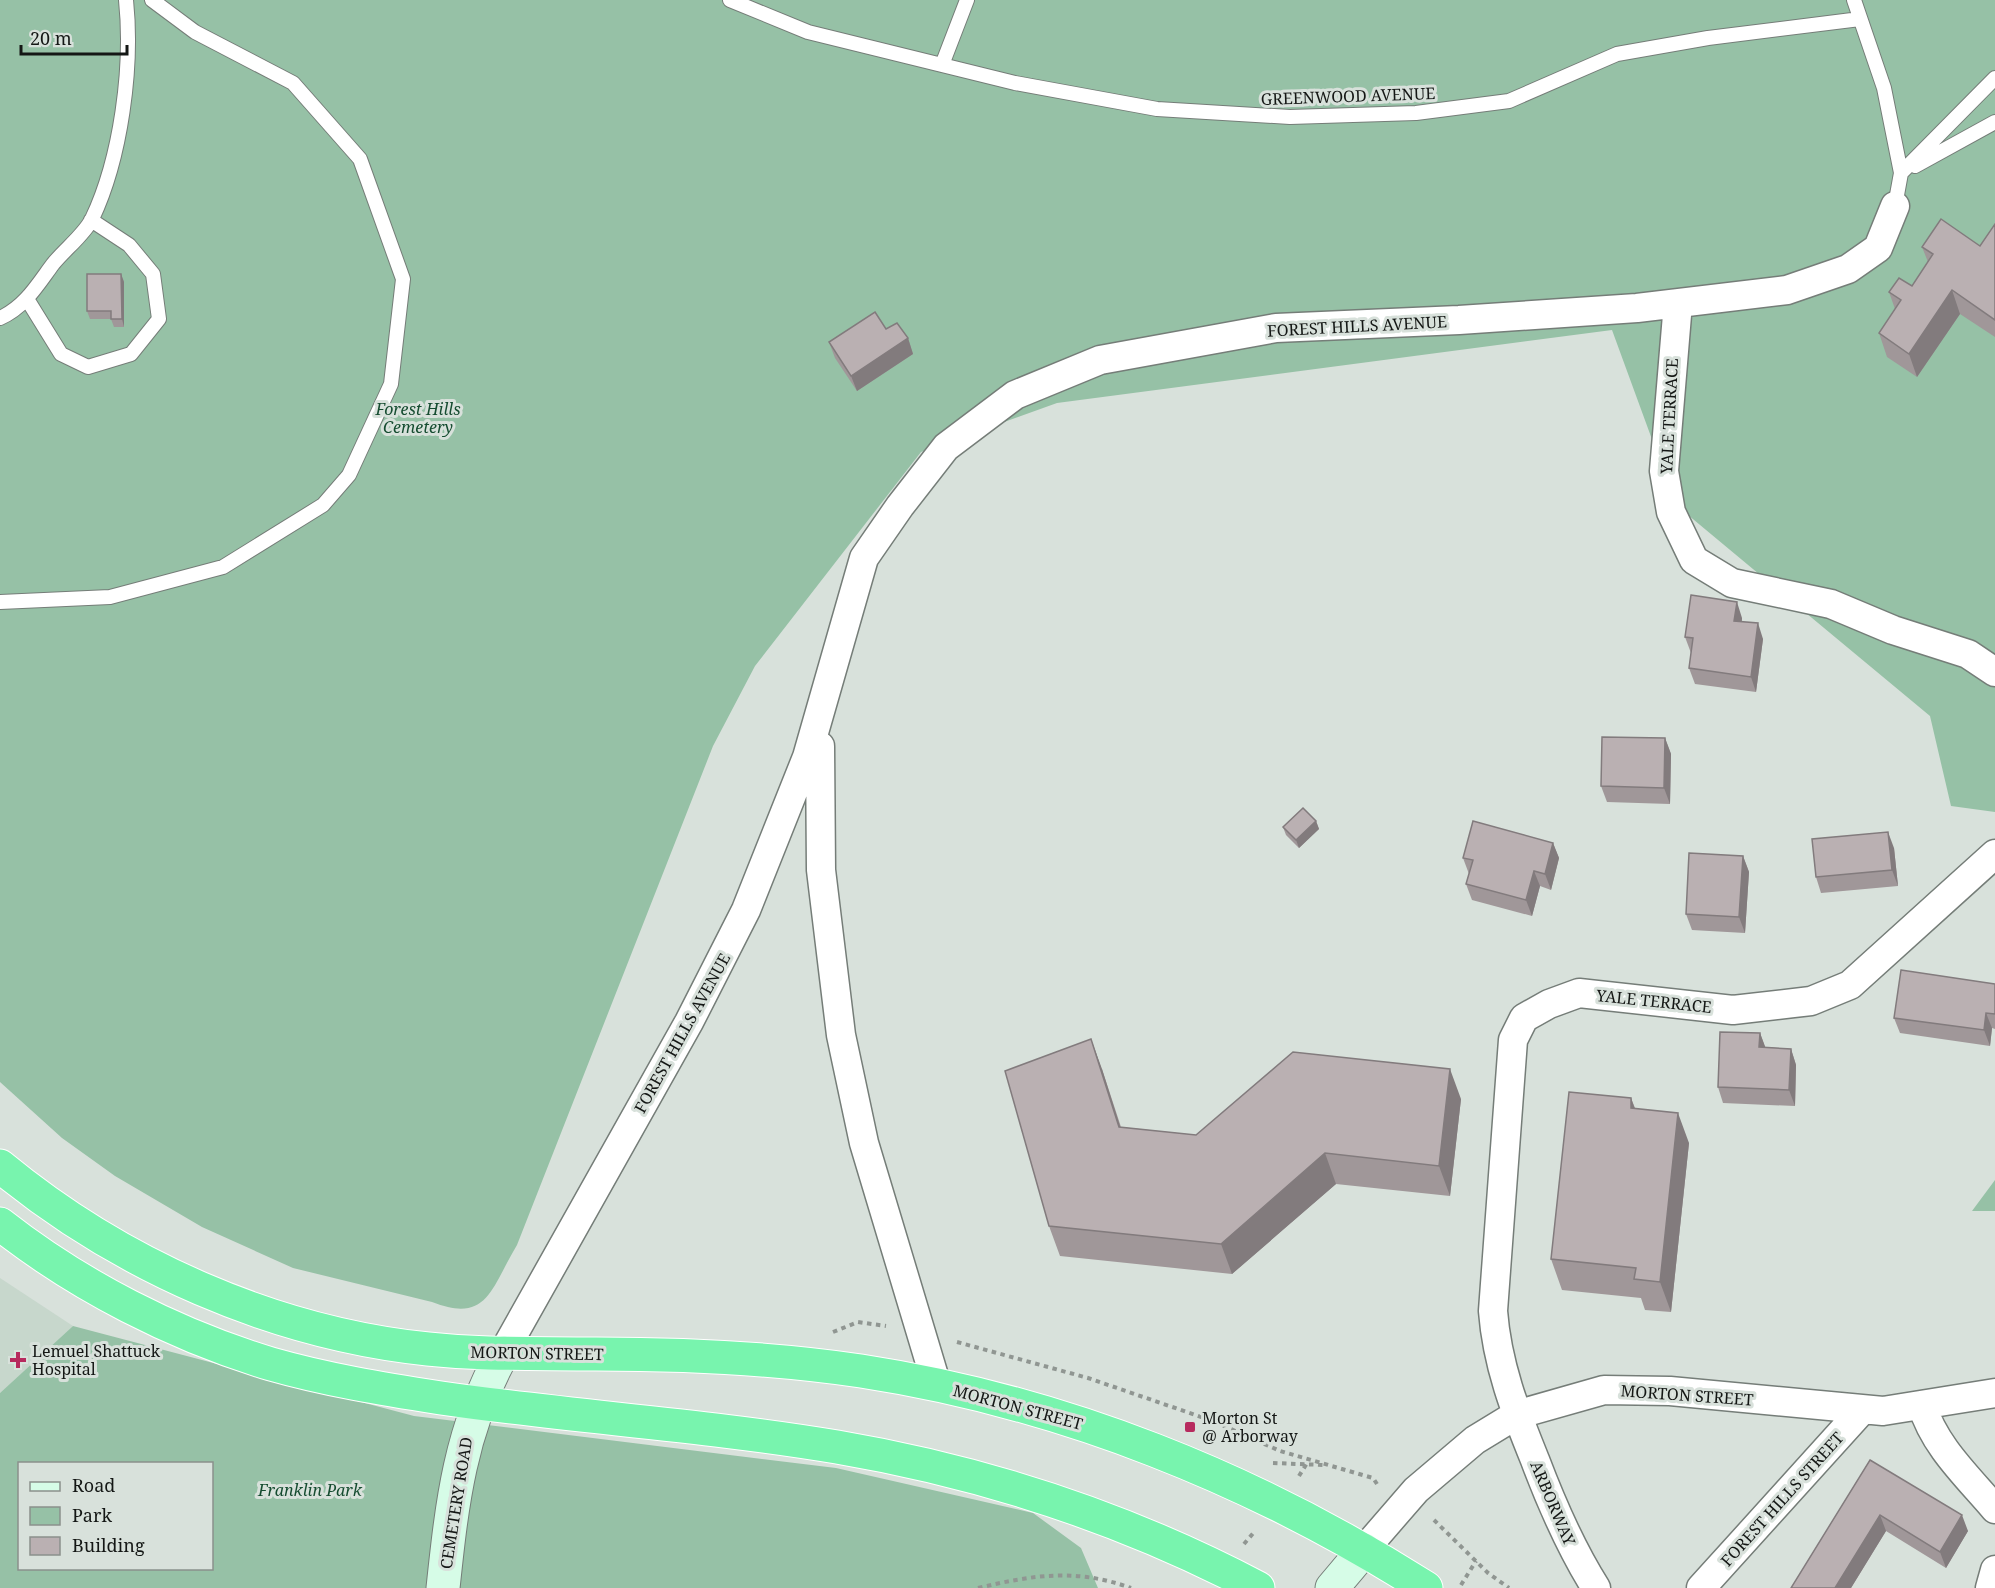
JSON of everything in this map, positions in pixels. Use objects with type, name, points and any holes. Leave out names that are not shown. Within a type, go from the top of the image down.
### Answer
[{"type":"highway","name":"MORTON STREET","points":[[0,1166],[29,1189],[111,1241],[192,1284],[265,1313],[329,1331],[402,1346],[502,1353],[674,1355],[759,1360],[861,1371],[937,1386],[1030,1409],[1142,1445],[1295,1512],[1364,1550]]},
{"type":"highway","points":[[0,1224],[32,1248],[87,1282],[149,1315],[223,1347],[270,1364],[332,1380],[478,1403],[812,1443],[921,1464],[989,1481],[1070,1506],[1174,1548],[1258,1588]]},
{"type":"highway","points":[[1364,1550],[1426,1588]]},
{"type":"street","name":"FOREST HILLS AVENUE","points":[[502,1353],[719,966],[746,910],[792,802],[864,558],[900,506],[946,447],[1015,395],[1100,360],[1276,328],[1459,320],[1678,303],[1787,290],[1848,269],[1878,248],[1895,206]]},
{"type":"street","name":"YALE TERRACE","points":[[1678,303],[1664,471],[1671,512],[1694,560],[1732,583],[1831,604],[1893,630],[1968,654],[1995,672]]},
{"type":"street","name":"FOREST HILLS AVENUE","points":[[825,696],[819,756],[820,870],[841,1035],[864,1143],[937,1386]]},
{"type":"street","name":"YALE TERRACE","points":[[1516,1415],[1496,1342],[1493,1311],[1513,1040],[1524,1018],[1549,1004],[1579,993],[1733,1010],[1811,1000],[1850,985],[1995,854]]},
{"type":"street","name":"CEMETERY ROAD","points":[[443,1588],[461,1462],[478,1403],[502,1353]]},
{"type":"street","name":"MORTON STREET","points":[[1364,1550],[1404,1503],[1453,1456],[1516,1415],[1604,1390],[1670,1391],[1862,1410],[1904,1409],[1995,1393]]},
{"type":"street","points":[[1922,1405],[1926,1418],[1940,1443],[1995,1509]]},
{"type":"street","name":"FOREST HILLS STREET","points":[[1701,1588],[1862,1410]]},
{"type":"street","name":"ARBORWAY","points":[[1516,1415],[1570,1545],[1596,1588]]},
{"type":"street","points":[[1332,1588],[1364,1550]]},
{"type":"street","points":[[1990,1588],[1995,1570]]},
{"type":"lane","points":[[0,318],[27,300],[91,220],[116,146],[125,93],[128,19],[126,0]]},
{"type":"lane","points":[[0,602],[110,597],[223,567],[323,505],[349,475],[391,384],[403,279],[360,159],[293,83],[195,32],[152,0]]},
{"type":"lane","name":"GREENWOOD AVENUE","points":[[730,0],[808,32],[1015,83],[1157,109],[1290,117],[1416,113],[1509,101],[1617,54],[1708,38],[1860,19]]},
{"type":"lane","points":[[942,65],[967,0]]},
{"type":"lane","points":[[1854,0],[1884,88],[1901,173]]},
{"type":"lane","points":[[1901,173],[1995,78]]},
{"type":"lane","points":[[1901,173],[1995,122]]},
{"type":"lane","name":"FOREST HILLS AVENUE","points":[[1895,206],[1901,173]]},
{"type":"lane","points":[[27,300],[61,354],[88,367],[131,354],[159,319],[153,274],[129,244],[91,220]]},
{"type":"path","points":[[952,1340],[1088,1378],[1213,1421],[1308,1462]]},
{"type":"path","points":[[1262,1458],[1272,1462],[1308,1462],[1331,1466],[1373,1478],[1382,1490]]},
{"type":"path","points":[[1295,1482],[1308,1462]]},
{"type":"path","points":[[1426,1515],[1437,1521],[1476,1561],[1509,1588]]},
{"type":"path","points":[[1461,1585],[1476,1561]]},
{"type":"path","points":[[978,1588],[1056,1574],[1102,1579],[1131,1588]]},
{"type":"shaded area","name":"Lemuel Shattuck Hospital","points":[[0,1278],[73,1326],[0,1393]]},
{"type":"green space","name":"Forest Hills Cemetery","points":[[0,0],[1995,0],[1995,812],[1951,806],[1930,716],[1676,505],[1612,330],[1057,403],[921,452],[755,666],[713,746],[517,1245],[486,1298],[477,1305],[451,1308],[293,1268],[202,1227],[115,1176],[62,1138],[0,1082]]},
{"type":"green space","points":[[1995,1180],[1995,1211],[1972,1211]]},
{"type":"green space","name":"Franklin Park","points":[[73,1326],[414,1416],[836,1468],[1033,1513],[1081,1548],[1098,1588],[0,1588],[0,1393]]},
{"type":"building","points":[[1941,219],[1980,246],[1995,224],[1995,320],[1952,290],[1909,354],[1879,333],[1901,300],[1889,292],[1899,278],[1912,286],[1933,254],[1922,247]]},
{"type":"building","points":[[87,274],[121,274],[122,319],[111,319],[111,311],[87,311]]},
{"type":"building","points":[[875,312],[886,329],[897,323],[908,338],[851,376],[829,342]]},
{"type":"building","points":[[1691,595],[1737,602],[1734,621],[1758,623],[1751,677],[1689,668],[1693,638],[1685,637]]},
{"type":"building","points":[[1602,737],[1665,738],[1664,788],[1601,786]]},
{"type":"building","points":[[1303,808],[1316,821],[1296,840],[1283,827]]},
{"type":"building","points":[[1473,821],[1553,843],[1545,874],[1534,871],[1526,900],[1466,884],[1473,860],[1463,858]]},
{"type":"building","points":[[1888,832],[1892,870],[1816,877],[1812,839]]},
{"type":"building","points":[[1689,853],[1743,856],[1739,917],[1686,914]]},
{"type":"building","points":[[1901,970],[1995,984],[1995,1014],[1986,1013],[1984,1030],[1894,1018]]},
{"type":"building","points":[[1720,1032],[1760,1033],[1759,1047],[1791,1049],[1789,1090],[1718,1087]]},
{"type":"building","points":[[1091,1039],[1119,1127],[1196,1135],[1293,1052],[1450,1069],[1439,1166],[1325,1153],[1221,1244],[1049,1226],[1005,1071]]},
{"type":"building","points":[[1569,1092],[1631,1098],[1631,1108],[1678,1113],[1660,1282],[1634,1279],[1636,1268],[1551,1259]]},
{"type":"building","points":[[1870,1460],[1962,1515],[1940,1552],[1880,1515],[1835,1588],[1791,1588]]},
{"type":"place","name":"Lemuel Shattuck Hospital","points":[[18,1360]]},
{"type":"place","name":"Morton St @ Arborway","points":[[1190,1427]]}]
